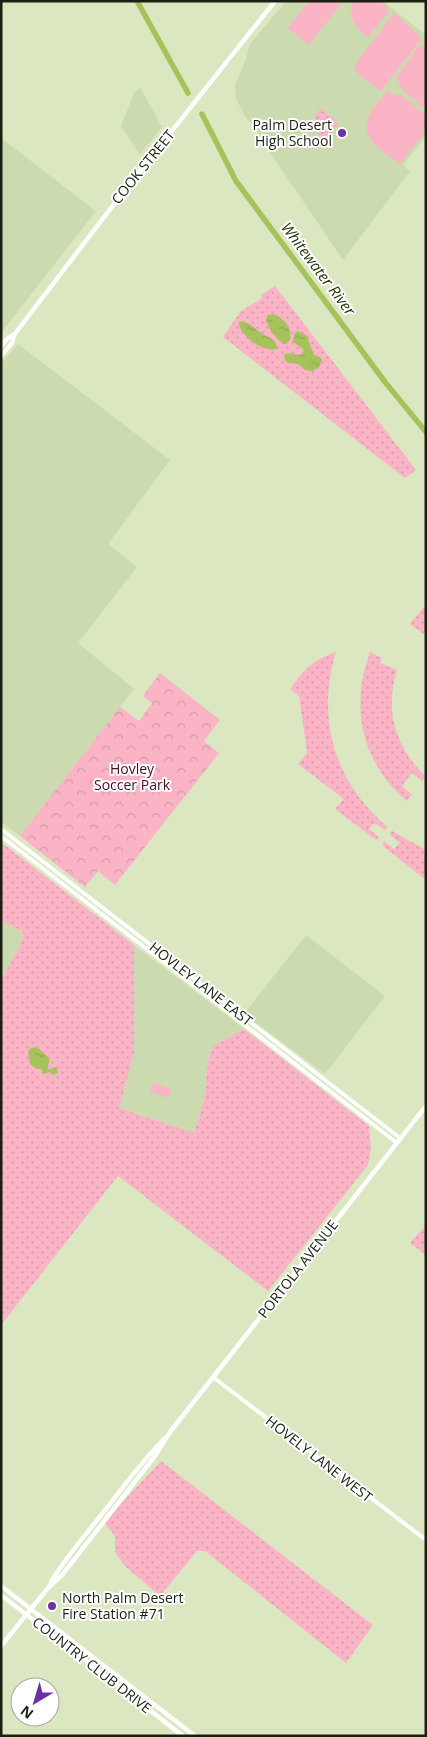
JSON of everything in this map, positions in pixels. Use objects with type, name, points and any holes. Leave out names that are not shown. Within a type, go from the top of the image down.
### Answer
[{"type":"main road","name":"COOK STREET","points":[[1,356],[12,343],[14,335],[114,204],[275,1]]},
{"type":"main road","name":"COOK STREET","points":[[1,346],[8,338],[14,335]]},
{"type":"main road","name":"PORTOLA AVENUE","points":[[48,1588],[57,1572],[151,1452],[170,1432],[426,1106]]},
{"type":"main road","name":"PORTOLA AVENUE","points":[[1,1646],[48,1588],[62,1575],[155,1456],[170,1432]]},
{"type":"main road","points":[[103,1522],[103,1517],[115,1498]]},
{"type":"main road","name":"COUNTRY CLUB DRIVE","points":[[1,1586],[196,1736]]},
{"type":"main road","name":"COUNTRY CLUB DRIVE","points":[[1,1595],[183,1736]]},
{"type":"main road","points":[[55,1636],[58,1634],[73,1642]]},
{"type":"street","name":"HOVLEY LANE EAST","points":[[1,829],[320,1075],[399,1140]]},
{"type":"street","name":"HOVLEY LANE EAST","points":[[1,836],[294,1063],[399,1140]]},
{"type":"street","points":[[24,854],[38,862],[47,864]]},
{"type":"street","points":[[294,1063],[313,1076],[317,1077],[320,1075]]},
{"type":"street","name":"HOVELY LANE WEST","points":[[213,1377],[426,1540]]},
{"type":"shaded area","name":"Palm Desert High School","points":[[286,1],[383,1],[426,35],[426,136],[403,165],[410,171],[343,260],[257,131],[246,118],[237,101],[235,85],[250,44]]},
{"type":"shaded area","points":[[140,87],[162,127],[140,155],[121,126],[134,93]]},
{"type":"shaded area","points":[[1,138],[96,211],[1,333]]},
{"type":"shaded area","points":[[18,344],[170,460],[108,544],[137,567],[78,643],[134,689],[20,836],[1,822],[1,364]]},
{"type":"shaded area","points":[[1,921],[23,932],[21,944],[1,980]]},
{"type":"shaded area","points":[[306,935],[385,996],[325,1074],[244,1014]]},
{"type":"shaded area","points":[[134,945],[244,1029],[213,1046],[208,1061],[205,1098],[194,1133],[119,1108],[134,1053]]},
{"type":"green space","points":[[309,1],[338,1],[341,4],[309,45],[288,28]]},
{"type":"green space","points":[[353,1],[379,1],[388,8],[388,12],[368,38],[354,22],[351,12]]},
{"type":"green space","points":[[394,13],[422,38],[382,90],[379,90],[355,71],[356,63]]},
{"type":"green space","points":[[426,42],[426,110],[403,90],[396,77],[419,46]]},
{"type":"green space","points":[[388,90],[394,95],[400,94],[426,115],[426,131],[400,164],[381,150],[367,132],[369,116]]},
{"type":"green space","points":[[320,108],[339,123],[325,141],[318,134],[315,126],[315,117]]},
{"type":"green space","points":[[275,286],[416,470],[405,478],[223,337],[240,312],[262,298],[261,295]]},
{"type":"green space","points":[[426,604],[426,636],[410,624]]},
{"type":"green space","points":[[336,652],[330,677],[329,725],[342,769],[369,809],[387,827],[385,830],[374,823],[369,829],[379,837],[376,840],[335,809],[344,799],[298,764],[307,753],[299,696],[290,689],[309,666]]},
{"type":"green space","points":[[370,652],[382,658],[380,663],[397,670],[392,700],[395,728],[407,754],[426,777],[422,781],[412,773],[402,786],[412,795],[407,801],[391,786],[379,769],[364,733],[361,693]]},
{"type":"green space","name":"Hovley Soccer Park","points":[[160,673],[220,720],[204,741],[219,753],[115,885],[98,871],[85,887],[20,836],[120,707],[139,721],[152,703],[143,696]]},
{"type":"green space","points":[[392,831],[426,850],[426,880],[383,846],[384,841],[394,849],[400,843],[389,834]]},
{"type":"green space","points":[[1,842],[134,945],[134,1053],[119,1108],[194,1133],[205,1098],[208,1061],[213,1046],[244,1029],[369,1126],[371,1149],[368,1165],[268,1291],[118,1176],[1,1325],[1,980],[21,944],[23,932],[1,921]]},
{"type":"green space","points":[[153,1083],[171,1089],[168,1098],[150,1092]]},
{"type":"green space","points":[[426,1225],[426,1255],[410,1243]]},
{"type":"green space","points":[[161,1461],[373,1625],[346,1663],[205,1551],[197,1551],[160,1596],[125,1566],[115,1552],[115,1536],[104,1522]]},
{"type":"water","points":[[274,314],[281,318],[289,328],[291,336],[286,344],[283,344],[272,333],[266,321],[268,315]]},
{"type":"water","points":[[242,321],[273,340],[276,343],[277,349],[266,349],[247,338],[240,327],[239,322]]},
{"type":"water","points":[[297,331],[306,335],[314,355],[322,360],[319,367],[313,371],[305,370],[298,364],[288,363],[285,360],[284,355],[287,353],[299,355],[304,353],[303,349],[293,342]]},
{"type":"water","points":[[37,1047],[50,1059],[47,1070],[56,1067],[58,1073],[53,1075],[49,1072],[44,1074],[41,1069],[37,1069],[30,1064],[28,1051],[31,1048]]},
{"type":"waterway","name":"Whitewater River","points":[[137,1],[188,93]]},
{"type":"waterway","name":"Whitewater River","points":[[202,114],[236,181],[385,382],[426,432]]},
{"type":"place","name":"Palm Desert High School","points":[[342,133]]},
{"type":"place","name":"North Palm Desert Fire Station #71","points":[[52,1606]]}]
